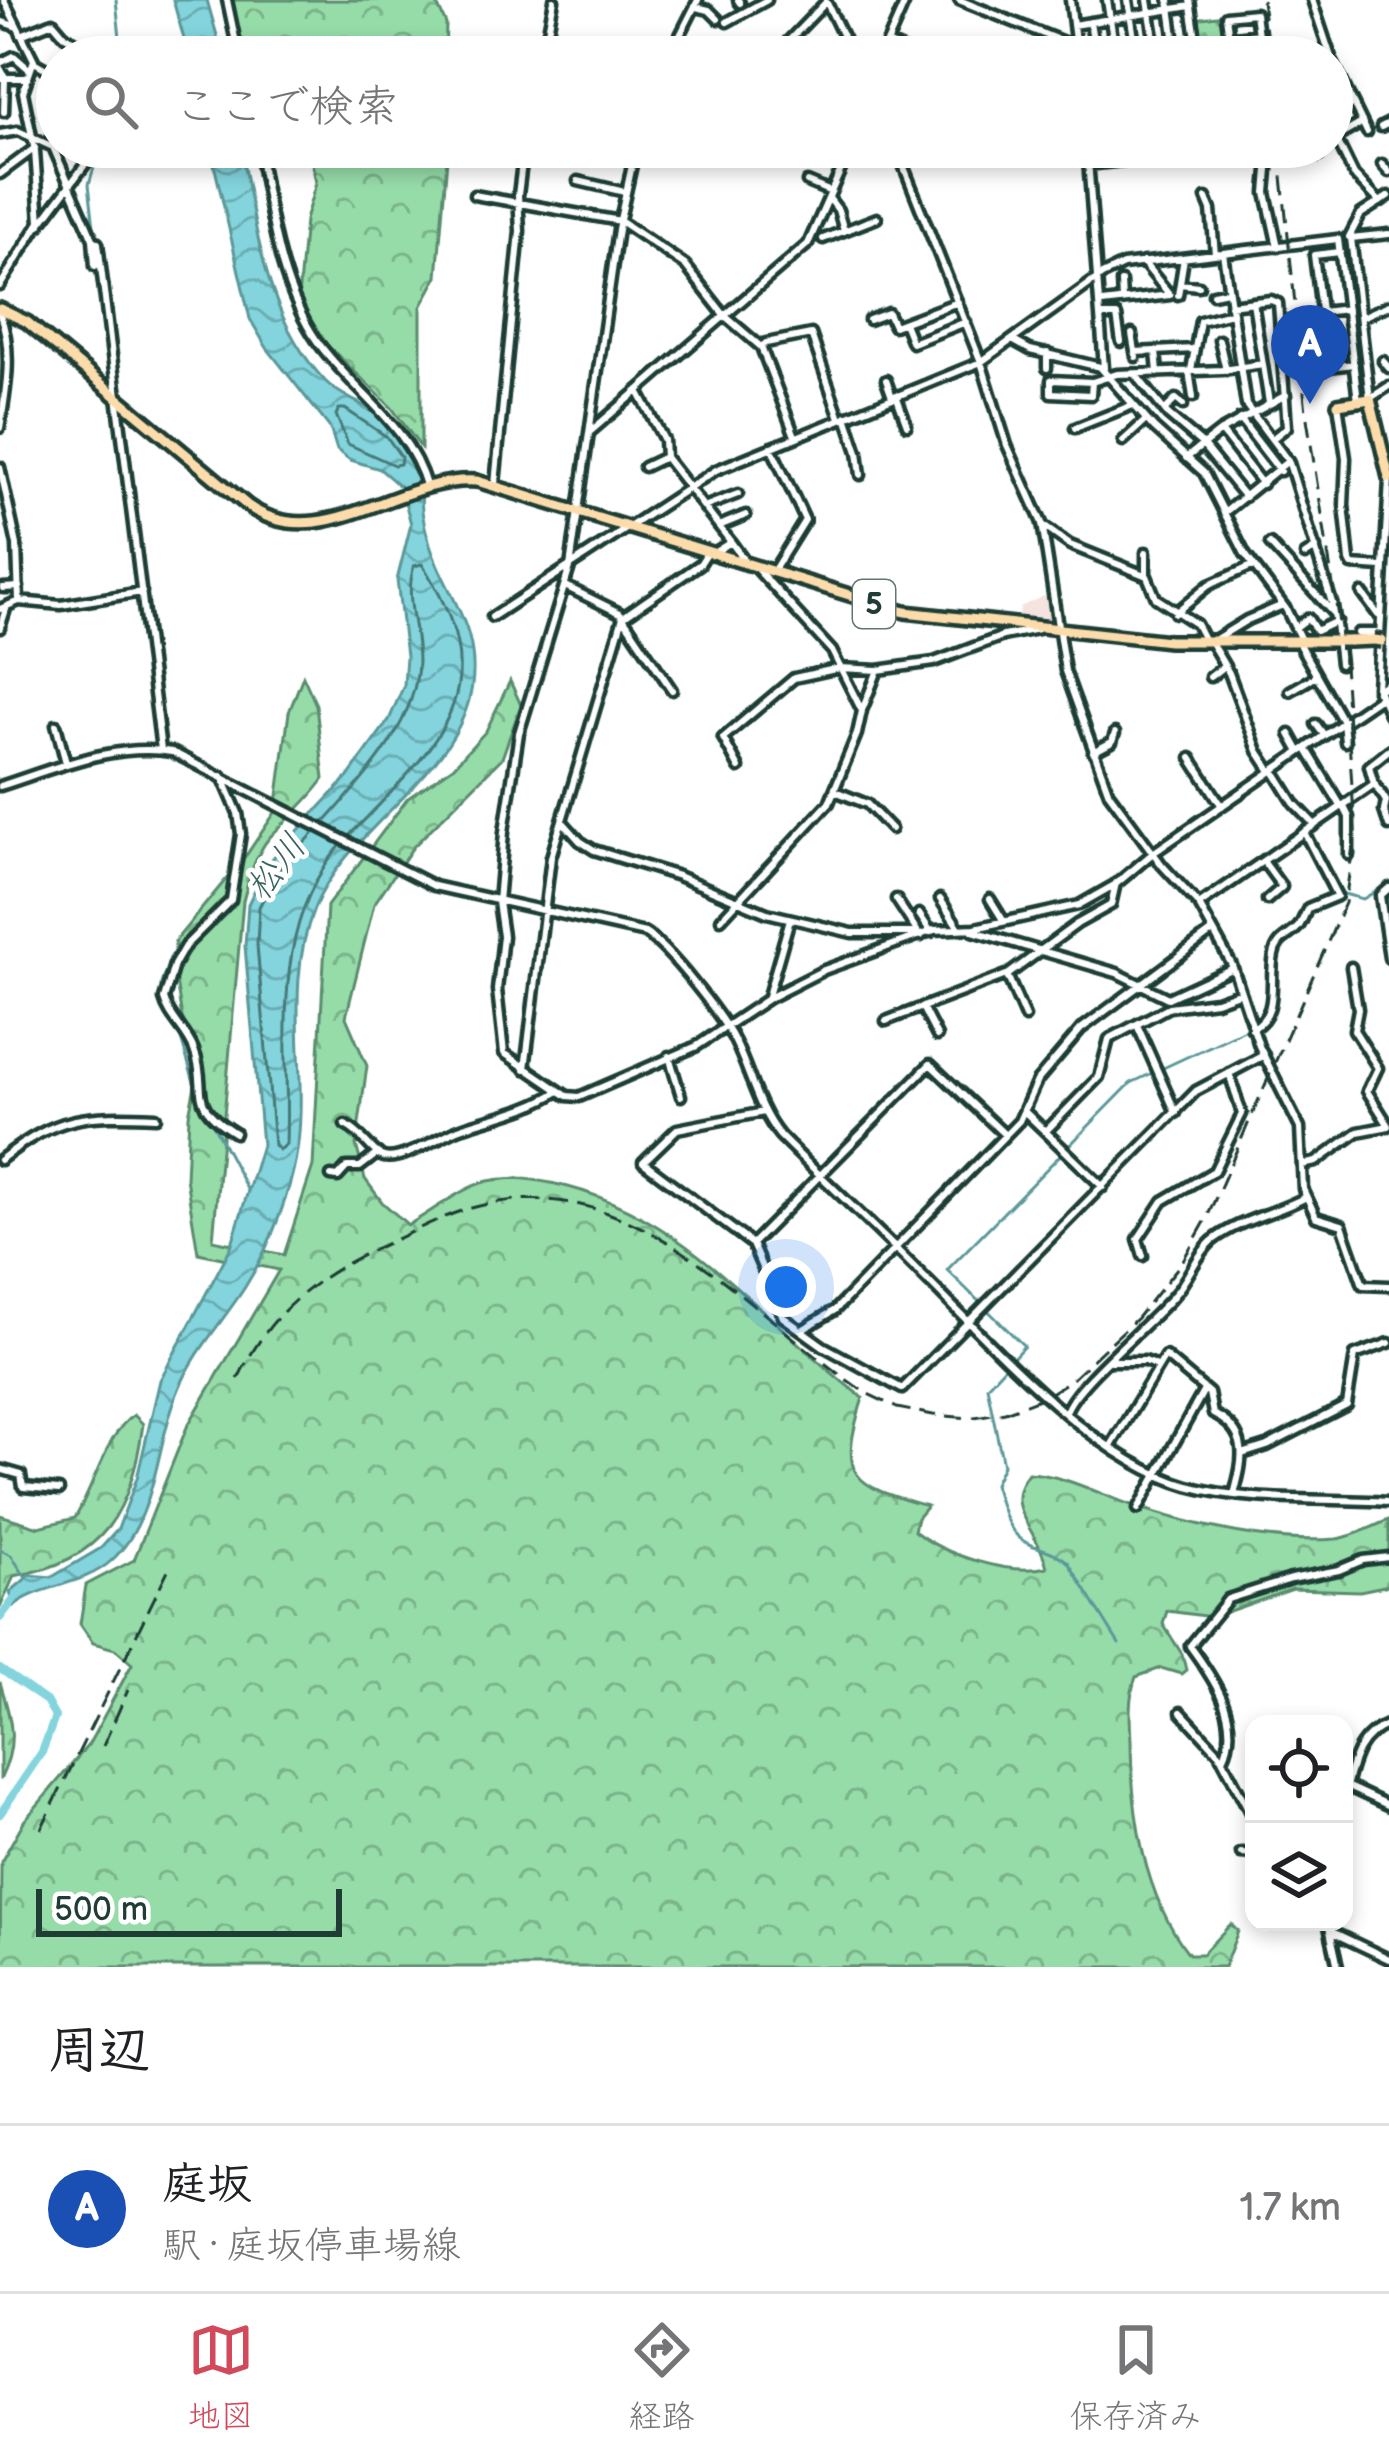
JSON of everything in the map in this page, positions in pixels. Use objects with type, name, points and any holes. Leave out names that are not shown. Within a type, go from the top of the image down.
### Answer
[{"type":"main road","name":"5","points":[[0,312],[18,315],[264,517],[286,523],[312,523],[460,480],[495,484],[892,609],[1209,641],[1382,636]]},
{"type":"main road","points":[[1338,404],[1364,400],[1389,479]]},
{"type":"street","points":[[4,0],[30,70],[23,92],[36,168]]},
{"type":"street","points":[[227,0],[235,36]]},
{"type":"street","points":[[547,36],[554,0]]},
{"type":"street","points":[[680,36],[697,3],[723,21],[767,0]]},
{"type":"street","points":[[890,36],[906,0]]},
{"type":"street","points":[[959,0],[1049,36]]},
{"type":"street","points":[[1070,0],[1074,36]]},
{"type":"street","points":[[1107,0],[1113,36]]},
{"type":"street","points":[[1128,0],[1133,36]]},
{"type":"street","points":[[1148,0],[1154,36]]},
{"type":"street","points":[[1312,0],[1324,36]]},
{"type":"street","points":[[792,36],[825,1],[842,36]]},
{"type":"street","points":[[1073,25],[1191,3],[1196,36]]},
{"type":"street","points":[[1170,5],[1174,36]]},
{"type":"street","points":[[1229,36],[1226,16],[1255,13],[1258,34],[1244,36]]},
{"type":"street","points":[[0,21],[19,31],[55,23],[65,36]]},
{"type":"street","points":[[1090,22],[1092,36]]},
{"type":"street","points":[[4,112],[0,65],[14,56],[30,70]]},
{"type":"street","points":[[3,77],[36,71]]},
{"type":"street","points":[[1353,106],[1367,132]]},
{"type":"street","points":[[1353,127],[1361,123]]},
{"type":"street","points":[[0,134],[18,131],[36,139]]},
{"type":"street","points":[[0,174],[35,148]]},
{"type":"street","points":[[1382,164],[1389,172]]},
{"type":"street","points":[[36,168],[39,226]]},
{"type":"street","points":[[64,168],[93,239],[95,266]]},
{"type":"street","points":[[0,286],[81,168]]},
{"type":"street","points":[[262,168],[282,266],[304,320],[335,364],[404,436],[427,488]]},
{"type":"street","points":[[495,484],[522,168]]},
{"type":"street","points":[[631,168],[570,567],[518,739],[498,903],[503,936],[497,990],[500,1050],[525,1069],[570,1097],[582,1096],[727,1028],[769,998],[824,970],[931,932],[1070,909],[1116,883],[1343,722],[1389,682]]},
{"type":"street","points":[[591,431],[808,244],[842,168]]},
{"type":"street","points":[[904,168],[1042,525],[1072,697],[1114,802],[1199,905],[1233,968],[1252,1029],[1300,1128],[1306,1197],[1318,1219],[1343,1226],[1364,1286],[1389,1286]]},
{"type":"street","points":[[1088,168],[1101,303],[1100,350],[1107,373]]},
{"type":"street","points":[[1268,168],[1266,193],[1277,247]]},
{"type":"street","points":[[1350,168],[1379,202]]},
{"type":"street","points":[[578,181],[626,192]]},
{"type":"street","points":[[807,182],[830,195],[844,231]]},
{"type":"street","points":[[474,195],[620,220],[686,265],[725,316],[760,347],[795,436]]},
{"type":"street","points":[[1364,400],[1362,317],[1350,238],[1361,214],[1389,196]]},
{"type":"street","points":[[1206,198],[1228,291],[1246,405],[1288,461],[1344,640],[1340,664]]},
{"type":"street","points":[[823,239],[877,218]]},
{"type":"street","points":[[492,616],[716,470],[981,362],[1113,268],[1389,234]]},
{"type":"street","points":[[93,239],[98,243],[120,400],[161,750]]},
{"type":"street","points":[[1338,239],[1354,364],[1364,400]]},
{"type":"street","points":[[1340,252],[1314,255],[1328,368],[1354,364]]},
{"type":"street","points":[[1178,295],[1184,258]]},
{"type":"street","points":[[1101,303],[1170,295],[1144,262]]},
{"type":"street","points":[[1120,282],[1122,300]]},
{"type":"street","points":[[1180,284],[1199,286]]},
{"type":"street","points":[[1213,294],[1228,291]]},
{"type":"street","points":[[869,320],[888,313],[894,326],[958,302]]},
{"type":"street","points":[[1253,302],[1269,403]]},
{"type":"street","points":[[1193,397],[1190,370],[1200,321],[1253,302],[1278,303],[1287,427],[1272,439]]},
{"type":"street","points":[[1362,317],[1389,305]]},
{"type":"street","points":[[1321,311],[1348,309]]},
{"type":"street","points":[[0,312],[7,353],[0,428]]},
{"type":"street","points":[[1100,316],[1118,316],[1121,342]]},
{"type":"street","points":[[904,322],[912,343],[966,322]]},
{"type":"street","points":[[1001,333],[1025,348],[1093,364],[1107,373],[1146,420],[1207,476],[1252,566],[1296,627],[1316,676],[1343,722],[1345,742]]},
{"type":"street","points":[[760,347],[811,334],[858,452],[861,475]]},
{"type":"street","points":[[1132,334],[1135,354],[1194,350]]},
{"type":"street","points":[[1220,340],[1226,370]]},
{"type":"street","points":[[1156,351],[1158,373]]},
{"type":"street","points":[[1047,353],[1047,368]]},
{"type":"street","points":[[1092,382],[1091,395],[1051,393],[1051,380],[1092,382],[1107,373],[1226,370],[1263,364]]},
{"type":"street","points":[[1135,374],[1245,497]]},
{"type":"street","points":[[886,380],[908,425]]},
{"type":"street","points":[[1364,400],[1389,386]]},
{"type":"street","points":[[638,391],[663,437],[664,457],[750,566],[832,651],[862,711]]},
{"type":"street","points":[[1186,458],[1240,418],[1286,395]]},
{"type":"street","points":[[1165,410],[1176,399],[1183,405]]},
{"type":"street","points":[[1338,404],[1346,453],[1344,505],[1350,561],[1382,567]]},
{"type":"street","points":[[1075,428],[1133,405]]},
{"type":"street","points":[[1240,418],[1280,471]]},
{"type":"street","points":[[1123,441],[1146,420]]},
{"type":"street","points":[[1221,430],[1262,484]]},
{"type":"street","points":[[771,447],[805,520],[772,573]]},
{"type":"street","points":[[644,467],[664,457]]},
{"type":"street","points":[[1224,513],[1288,461]]},
{"type":"street","points":[[0,467],[16,545],[19,602]]},
{"type":"street","points":[[1389,479],[1378,695],[1389,714]]},
{"type":"street","points":[[704,507],[738,494]]},
{"type":"street","points":[[719,526],[746,515]]},
{"type":"street","points":[[1042,525],[1070,545],[1146,575]]},
{"type":"street","points":[[1302,539],[1312,532]]},
{"type":"street","points":[[525,1069],[551,857],[624,616],[731,542]]},
{"type":"street","points":[[1270,544],[1336,618]]},
{"type":"street","points":[[1305,555],[1316,548]]},
{"type":"street","points":[[1146,552],[1146,575],[1156,598],[1196,624],[1209,641],[1239,695],[1258,751],[1315,825]]},
{"type":"street","points":[[1175,614],[1209,585],[1252,566]]},
{"type":"street","points":[[565,586],[624,616],[672,690]]},
{"type":"street","points":[[3,588],[19,587]]},
{"type":"street","points":[[0,628],[3,608],[19,602],[62,605],[142,592]]},
{"type":"street","points":[[1362,593],[1380,618]]},
{"type":"street","points":[[1209,641],[1283,605]]},
{"type":"street","points":[[1296,627],[1308,618],[1316,631],[1336,618]]},
{"type":"street","points":[[739,768],[723,740],[794,678],[840,668],[878,670],[934,662],[1040,626]]},
{"type":"street","points":[[1210,676],[1224,666]]},
{"type":"street","points":[[722,920],[797,841],[836,790],[878,670]]},
{"type":"street","points":[[1290,691],[1316,676]]},
{"type":"street","points":[[1316,724],[1324,735]]},
{"type":"street","points":[[56,725],[66,763]]},
{"type":"street","points":[[1093,752],[1112,742],[1114,733]]},
{"type":"street","points":[[1290,734],[1349,817],[1348,855]]},
{"type":"street","points":[[0,786],[66,763],[161,750],[188,758],[434,886],[650,936],[727,1028],[764,1112],[780,1136],[1066,1415],[1157,1473],[1191,1486],[1234,1495],[1389,1502]]},
{"type":"street","points":[[1389,750],[1369,766],[1388,805],[1389,826]]},
{"type":"street","points":[[1192,758],[1222,806]]},
{"type":"street","points":[[222,776],[240,828],[232,896],[185,946],[164,999],[195,1052],[201,1101],[214,1121],[235,1133]]},
{"type":"street","points":[[1199,905],[1375,784]]},
{"type":"street","points":[[836,790],[867,804],[891,829]]},
{"type":"street","points":[[561,821],[594,850],[790,919],[852,933],[920,936]]},
{"type":"street","points":[[1252,1029],[1272,1005],[1278,944],[1299,926],[1308,908],[1337,896],[1304,832]]},
{"type":"street","points":[[1263,861],[1282,887],[1267,900]]},
{"type":"street","points":[[886,1021],[1007,974],[1111,905],[1116,883]]},
{"type":"street","points":[[1389,888],[1380,896],[1389,958]]},
{"type":"street","points":[[896,899],[920,936]]},
{"type":"street","points":[[940,899],[959,928]]},
{"type":"street","points":[[990,899],[1003,920]]},
{"type":"street","points":[[920,914],[931,932]]},
{"type":"street","points":[[769,998],[790,919]]},
{"type":"street","points":[[971,928],[1145,985],[1170,1003],[1218,1001],[1241,992]]},
{"type":"street","points":[[802,1330],[835,1310],[1005,1135],[1025,1112],[1036,1081],[1081,1029],[1213,931]]},
{"type":"street","points":[[1302,1165],[1312,1164],[1358,1132],[1389,1126],[1366,1091],[1378,1068],[1354,1030],[1358,1009],[1351,967]]},
{"type":"street","points":[[1046,1132],[1098,1078],[1108,1040],[1233,968]]},
{"type":"street","points":[[1007,974],[1025,1017]]},
{"type":"street","points":[[922,1007],[937,1036]]},
{"type":"street","points":[[1137,1025],[1176,1113]]},
{"type":"street","points":[[764,1112],[677,1129],[643,1162],[752,1244],[783,1316],[828,1350],[903,1389],[1201,1087],[1264,1055]]},
{"type":"street","points":[[669,1056],[680,1096]]},
{"type":"street","points":[[752,1244],[930,1064],[1005,1135]]},
{"type":"street","points":[[1143,1256],[1138,1241],[1148,1219],[1168,1198],[1214,1171],[1224,1153],[1242,1111],[1229,1073]]},
{"type":"street","points":[[345,1125],[364,1135],[386,1157],[406,1154],[461,1128],[535,1105],[559,1090]]},
{"type":"street","points":[[1025,1112],[1103,1187]]},
{"type":"street","points":[[0,1160],[32,1135],[80,1117],[156,1117]]},
{"type":"street","points":[[331,1176],[336,1178],[347,1167],[360,1167],[378,1153]]},
{"type":"street","points":[[1066,1415],[1072,1396],[1173,1297],[1212,1241],[1247,1220],[1284,1210],[1306,1197]]},
{"type":"street","points":[[1243,1454],[1347,1405],[1355,1354],[1389,1342]]},
{"type":"street","points":[[1111,1446],[1166,1356],[1210,1395],[1213,1414],[1232,1427],[1243,1454],[1234,1495]]},
{"type":"street","points":[[1111,1360],[1157,1366]]},
{"type":"street","points":[[1138,1509],[1204,1390]]},
{"type":"street","points":[[0,1469],[21,1475],[23,1487],[59,1490]]},
{"type":"street","points":[[1222,1760],[1228,1744],[1222,1696],[1208,1666],[1190,1646],[1222,1603],[1291,1579],[1389,1557]]},
{"type":"street","points":[[1181,1712],[1222,1760],[1245,1803]]},
{"type":"street","points":[[1353,1762],[1364,1739],[1389,1724]]},
{"type":"street","points":[[1353,1793],[1389,1807]]},
{"type":"street","points":[[1241,1852],[1245,1853]]},
{"type":"street","points":[[1332,1932],[1389,1959]]},
{"type":"street","points":[[1332,1932],[1338,1967]]},
{"type":"shaded area","points":[[1049,594],[1054,619],[1019,620],[1020,607]]},
{"type":"green space","points":[[231,0],[435,0],[446,24],[446,36],[237,36]]},
{"type":"green space","points":[[1225,15],[1228,36],[1197,36],[1194,19]]},
{"type":"green space","points":[[313,168],[446,168],[437,277],[421,307],[421,448],[392,408],[321,339],[298,299],[305,220],[316,183]]},
{"type":"green space","points":[[303,676],[316,705],[324,779],[265,844],[243,901],[213,1240],[284,1255],[313,1166],[327,906],[408,798],[453,767],[486,731],[510,681],[521,705],[502,758],[413,847],[374,904],[346,1017],[367,1066],[356,1145],[365,1179],[408,1225],[468,1189],[504,1179],[551,1183],[641,1217],[719,1272],[863,1398],[852,1445],[857,1474],[881,1491],[927,1506],[914,1531],[978,1561],[1014,1569],[1047,1567],[1019,1508],[1020,1485],[1028,1473],[1069,1481],[1183,1520],[1260,1536],[1336,1539],[1389,1520],[1389,1585],[1360,1591],[1293,1589],[1212,1617],[1167,1611],[1163,1624],[1186,1670],[1181,1674],[1161,1668],[1136,1677],[1130,1709],[1132,1769],[1151,1880],[1173,1931],[1189,1954],[1202,1954],[1231,1924],[1238,1931],[1224,1967],[0,1967],[1,1862],[24,1821],[89,1744],[132,1664],[115,1649],[93,1643],[80,1624],[86,1585],[134,1560],[187,1427],[279,1270],[198,1253],[186,1178],[189,1115],[200,1061],[182,1017],[174,970],[175,941],[276,811],[289,712]]},
{"type":"green space","points":[[134,1415],[143,1424],[138,1455],[121,1506],[108,1527],[71,1558],[14,1576],[0,1608],[0,1515],[39,1527],[75,1518],[116,1433]]},
{"type":"green space","points":[[0,1682],[11,1742],[0,1780]]},
{"type":"water","points":[[173,0],[207,0],[217,36],[183,36]]},
{"type":"water","points":[[215,168],[244,168],[266,272],[305,357],[334,389],[392,425],[416,464],[425,528],[469,637],[473,679],[463,717],[444,751],[359,843],[314,909],[300,966],[300,1114],[291,1179],[254,1272],[183,1379],[138,1525],[100,1569],[14,1606],[10,1592],[30,1575],[52,1577],[101,1548],[118,1529],[137,1478],[160,1380],[231,1247],[262,1145],[245,946],[248,904],[268,863],[348,777],[389,720],[404,685],[406,656],[397,580],[411,524],[401,487],[380,469],[350,460],[337,450],[330,428],[250,319]]},
{"type":"waterway","points":[[116,0],[120,36]]},
{"type":"waterway","points":[[94,168],[89,184],[95,236]]},
{"type":"waterway","points":[[159,751],[193,766]]},
{"type":"waterway","points":[[212,776],[226,791]]},
{"type":"waterway","points":[[200,1102],[179,1032],[161,1001],[161,984],[170,958],[184,939],[227,898],[232,875]]},
{"type":"waterway","points":[[1340,893],[1363,899],[1389,883]]},
{"type":"waterway","points":[[1119,1644],[1068,1562],[1023,1541],[1006,1519],[994,1484],[1003,1465],[987,1386],[1024,1346],[947,1270],[1131,1083],[1251,1027]]},
{"type":"waterway","points":[[208,1115],[248,1191]]},
{"type":"waterway","points":[[0,1550],[11,1555],[26,1578]]},
{"type":"waterway","name":"松川","points":[[0,1618],[18,1594]]},
{"type":"waterway","name":"松川","points":[[0,1669],[46,1701],[55,1717],[42,1752],[0,1814]]},
{"type":"railway","points":[[1262,0],[1266,36]]},
{"type":"railway","points":[[238,1379],[266,1332],[320,1280],[428,1224],[493,1203],[548,1200],[600,1210],[648,1231],[694,1259],[866,1393],[897,1408],[933,1415],[969,1418],[1005,1412],[1044,1397],[1071,1380],[1137,1318],[1182,1262],[1206,1220],[1345,903],[1355,831],[1343,649],[1306,412],[1281,168]]},
{"type":"railway","points":[[41,1829],[170,1566]]},
{"type":"railway","points":[[103,1746],[128,1690]]},
{"type":"place","name":"庭坂","points":[[1310,404]]}]
